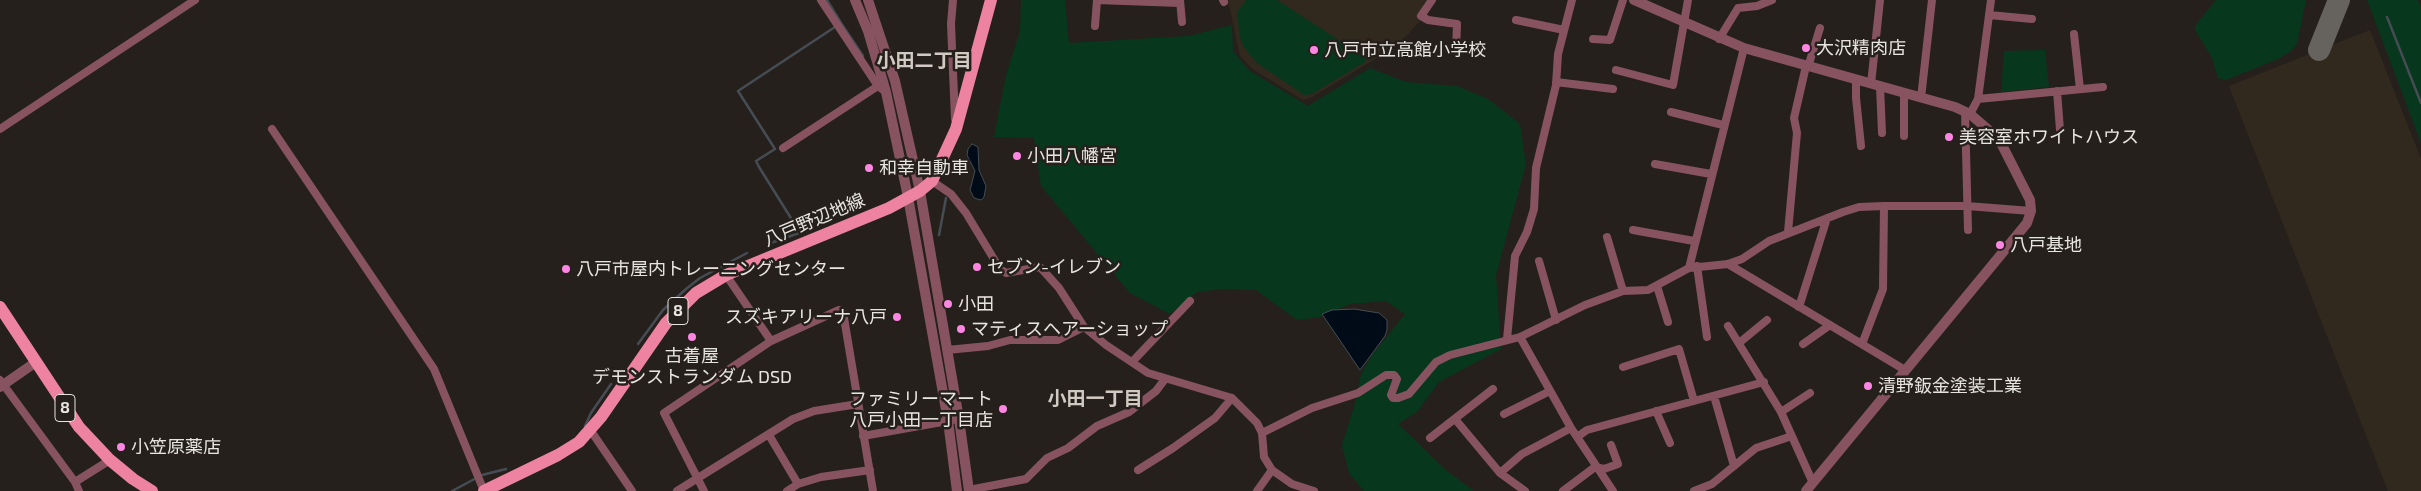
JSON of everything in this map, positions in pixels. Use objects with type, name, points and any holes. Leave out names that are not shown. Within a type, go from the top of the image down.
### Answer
[{"type":"main road","name":"八戸野辺地線","points":[[484,491],[558,455],[579,442],[591,430],[666,323],[696,293],[726,275],[888,208],[914,194],[932,181],[956,129],[991,0]]},
{"type":"main road","name":"8","points":[[0,307],[68,414],[110,460],[133,480],[152,491]]},
{"type":"street","points":[[0,129],[195,0]]},
{"type":"street","points":[[821,0],[882,89]]},
{"type":"street","points":[[855,0],[868,31],[882,89],[914,194],[947,350],[957,491]]},
{"type":"street","points":[[868,0],[895,81],[953,420],[969,490],[1026,480],[1047,458],[1068,448],[1097,426],[1130,412],[1156,392],[1165,379]]},
{"type":"street","points":[[953,0],[951,24],[956,129]]},
{"type":"street","points":[[1095,26],[1097,0],[1180,1],[1182,22]]},
{"type":"street","points":[[1432,0],[1421,16],[1428,20],[1457,24],[1456,50]]},
{"type":"street","points":[[1507,340],[1515,256],[1527,232],[1534,209],[1536,168],[1556,82],[1558,54],[1572,0]]},
{"type":"street","points":[[1593,39],[1610,40],[1623,0]]},
{"type":"street","points":[[1634,0],[1684,24],[1744,48],[1968,113],[1999,139],[2030,200],[2031,211],[2027,223],[1809,487]]},
{"type":"street","points":[[1616,70],[1674,85],[1688,0]]},
{"type":"street","points":[[1719,39],[1738,8],[1756,6],[1772,0]]},
{"type":"street","points":[[1880,0],[1876,85],[1882,133]]},
{"type":"street","points":[[1921,98],[1932,0]]},
{"type":"street","points":[[1968,230],[1968,113],[1978,99],[1991,0]]},
{"type":"street","points":[[1989,15],[2032,19]]},
{"type":"street","points":[[1516,20],[1564,30]]},
{"type":"street","points":[[1788,232],[1797,133],[1794,118],[1807,66],[1820,28]]},
{"type":"street","points":[[2074,34],[2080,89]]},
{"type":"street","points":[[1707,336],[1693,267],[1694,241],[1744,48]]},
{"type":"street","points":[[1856,80],[1861,146]]},
{"type":"street","points":[[1556,82],[1613,89]]},
{"type":"street","points":[[1978,99],[2103,87]]},
{"type":"street","points":[[783,148],[882,89]]},
{"type":"street","points":[[2057,91],[2060,130]]},
{"type":"street","points":[[1904,93],[1904,136]]},
{"type":"street","points":[[1670,112],[1723,125]]},
{"type":"street","points":[[272,129],[434,370],[484,491]]},
{"type":"street","points":[[1655,164],[1711,174]]},
{"type":"street","points":[[932,181],[951,194],[966,213],[1000,269],[1006,273],[1040,267],[1046,271],[1084,327],[1148,373],[1232,398],[1248,412],[1262,433],[1264,456],[1272,470],[1292,484],[1314,491]]},
{"type":"street","points":[[1862,344],[1883,289],[1884,206]]},
{"type":"street","points":[[1262,433],[1312,408],[1358,393],[1386,375],[1394,375],[1397,379],[1391,395],[1393,398],[1409,394],[1436,362],[1450,355],[1520,337],[1585,305],[1623,291],[1648,290],[1693,267],[1728,264],[1788,232],[1859,207],[1967,206],[2031,211]]},
{"type":"street","points":[[1799,307],[1827,218]]},
{"type":"street","points":[[1633,230],[1694,241]]},
{"type":"street","points":[[1606,237],[1623,291]]},
{"type":"street","points":[[1539,261],[1556,320]]},
{"type":"street","points":[[1728,264],[1905,370]]},
{"type":"street","points":[[726,275],[771,341]]},
{"type":"street","points":[[1657,286],[1668,322]]},
{"type":"street","points":[[1132,362],[1190,301]]},
{"type":"street","points":[[704,491],[664,413],[771,341],[839,310],[843,312],[873,491]]},
{"type":"street","points":[[1739,343],[1767,320]]},
{"type":"street","points":[[1803,344],[1830,325]]},
{"type":"street","points":[[1728,326],[1781,412],[1792,436],[1809,487]]},
{"type":"street","points":[[947,350],[988,346],[1010,340],[1058,340],[1084,327]]},
{"type":"street","points":[[1520,337],[1571,428],[1595,467],[1613,491]]},
{"type":"street","points":[[1623,367],[1679,348],[1694,401]]},
{"type":"street","points":[[36,362],[1,384],[75,482],[79,491]]},
{"type":"street","points":[[1576,436],[1587,430],[1764,382]]},
{"type":"street","points":[[1430,438],[1493,389]]},
{"type":"street","points":[[1504,414],[1550,391]]},
{"type":"street","points":[[1781,412],[1810,393]]},
{"type":"street","points":[[1714,396],[1734,466]]},
{"type":"street","points":[[1138,470],[1182,443],[1215,418],[1232,398]]},
{"type":"street","points":[[677,491],[793,419],[814,411],[858,404]]},
{"type":"street","points":[[1656,411],[1670,443]]},
{"type":"street","points":[[1454,419],[1500,473],[1525,491]]},
{"type":"street","points":[[864,436],[953,420]]},
{"type":"street","points":[[1500,473],[1522,454],[1571,428]]},
{"type":"street","points":[[591,430],[632,491]]},
{"type":"street","points":[[769,435],[798,484]]},
{"type":"street","points":[[1694,491],[1712,484],[1756,448],[1792,436]]},
{"type":"street","points":[[1563,491],[1595,467],[1604,469],[1618,464],[1611,445]]},
{"type":"street","points":[[75,482],[110,460]]},
{"type":"street","points":[[786,491],[798,484],[821,477],[870,470]]},
{"type":"street","points":[[1258,491],[1272,470]]},
{"type":"shaded area","name":"八戸市立高館小学校","points":[[1228,0],[1427,0],[1417,16],[1420,21],[1398,45],[1312,97],[1303,100],[1254,70],[1240,56]]},
{"type":"shaded area","points":[[2370,30],[2421,159],[2421,491],[2388,491],[2229,86]]},
{"type":"green space","points":[[1021,0],[1065,0],[1069,43],[1189,36],[1232,25],[1233,52],[1250,71],[1308,106],[1370,68],[1406,82],[1457,86],[1488,99],[1520,124],[1526,164],[1496,275],[1501,349],[1439,382],[1417,412],[1398,424],[1447,471],[1474,491],[1364,491],[1349,473],[1342,445],[1356,400],[1361,374],[1372,355],[1405,314],[1386,301],[1350,304],[1320,317],[1297,320],[1256,290],[1222,289],[1197,292],[1170,314],[1130,293],[1041,186],[1034,138],[994,137],[1006,75],[1020,31]]},
{"type":"green space","points":[[1246,0],[1277,0],[1365,57],[1365,62],[1312,94],[1304,95],[1257,63],[1243,46],[1240,38],[1237,12]]},
{"type":"green space","points":[[2216,0],[2306,0],[2297,44],[2291,51],[2278,59],[2226,80],[2218,78],[2211,56],[2195,30],[2195,26]]},
{"type":"green space","points":[[2367,0],[2418,0],[2421,8],[2421,143]]},
{"type":"green space","points":[[2045,50],[2049,87],[2001,92],[2004,51]]},
{"type":"water","points":[[972,144],[978,147],[979,170],[986,186],[984,197],[981,200],[974,198],[970,190],[975,171],[967,155],[968,149]]},
{"type":"water","points":[[1354,309],[1379,313],[1387,320],[1385,336],[1360,370],[1322,314],[1332,310]]},
{"type":"waterway","points":[[827,0],[841,23]]},
{"type":"waterway","points":[[2387,17],[2421,103]]},
{"type":"waterway","points":[[768,244],[799,233],[799,231],[756,161],[775,149],[738,91],[841,23],[863,56]]},
{"type":"waterway","points":[[939,235],[946,198]]},
{"type":"waterway","points":[[638,344],[663,310],[686,289],[700,278],[747,253]]},
{"type":"waterway","points":[[585,426],[591,413],[611,384]]},
{"type":"waterway","points":[[452,491],[482,475],[506,469]]},
{"type":"taxiway","points":[[2319,50],[2339,0]]},
{"type":"place","name":"大沢精肉店","points":[[1806,48]]},
{"type":"place","name":"八戸市立高館小学校","points":[[1314,50]]},
{"type":"place","name":"美容室ホワイトハウス","points":[[1949,137]]},
{"type":"place","name":"小田八幡宮","points":[[1017,156]]},
{"type":"place","name":"和幸自動車","points":[[869,168]]},
{"type":"place","name":"八戸基地","points":[[2000,245]]},
{"type":"place","name":"セブン-イレブン","points":[[977,267]]},
{"type":"place","name":"八戸市屋内トレーニングセンター","points":[[566,269]]},
{"type":"place","name":"小田","points":[[948,304]]},
{"type":"place","name":"スズキアリーナ八戸","points":[[897,317]]},
{"type":"place","name":"マティスヘアーショップ","points":[[961,329]]},
{"type":"place","name":"古着屋 デモンストランダム DSD","points":[[692,337]]},
{"type":"place","name":"清野鈑金塗装工業","points":[[1868,386]]},
{"type":"place","name":"ファミリーマート 八戸小田一丁目店","points":[[1003,409]]},
{"type":"place","name":"小笠原薬店","points":[[121,447]]},
{"type":"district","name":"小田二丁目","points":[[924,61]]},
{"type":"district","name":"小田一丁目","points":[[1095,399]]}]
